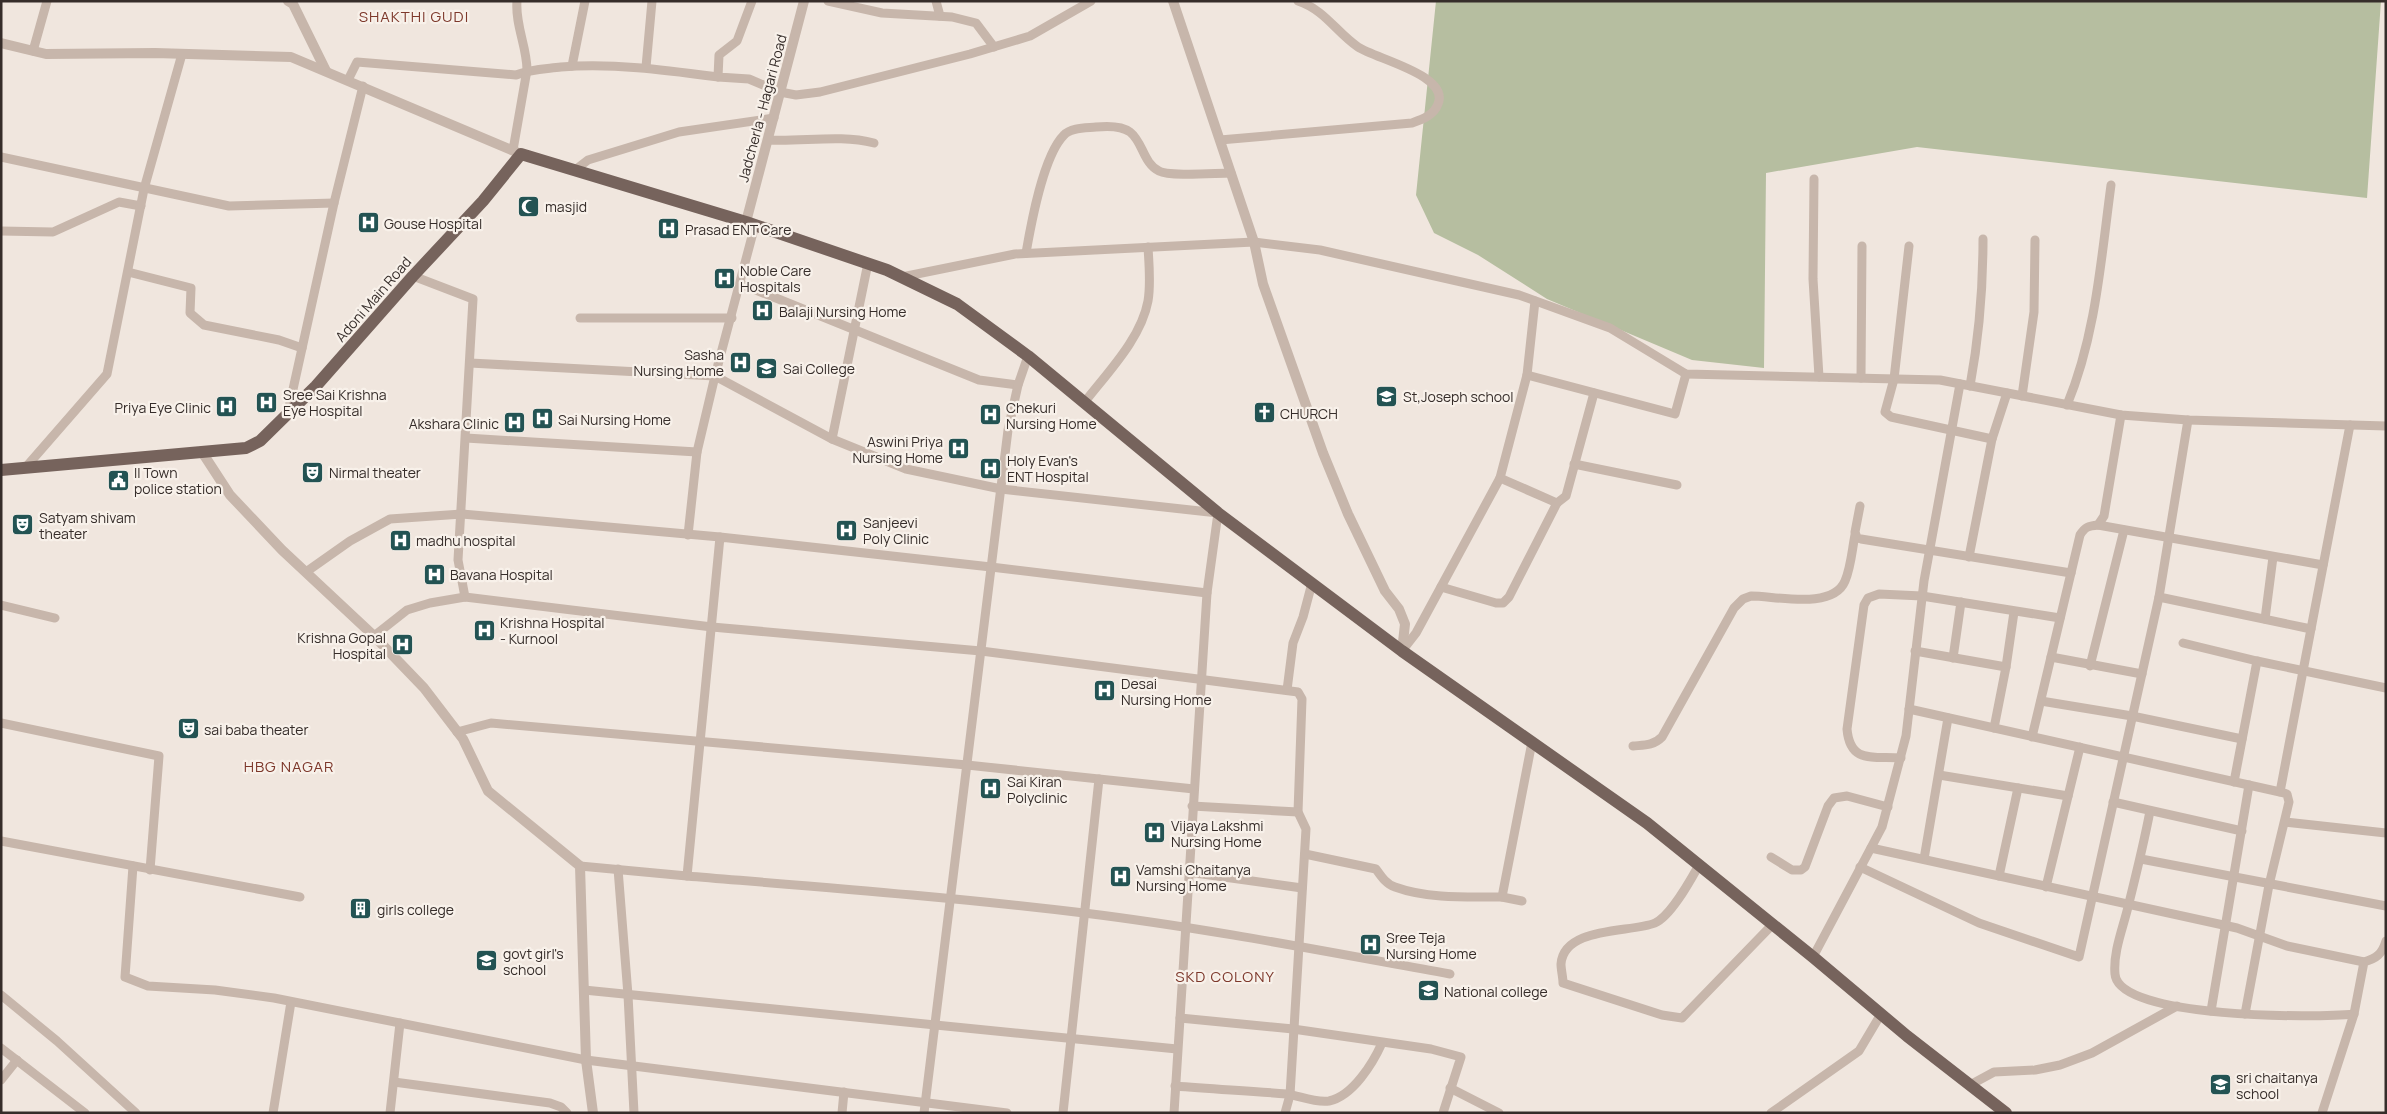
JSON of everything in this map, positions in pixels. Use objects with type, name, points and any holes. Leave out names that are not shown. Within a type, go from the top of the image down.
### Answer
[{"type":"main road","points":[[517,152],[751,224],[868,263],[902,277],[957,304],[1028,356],[1218,512],[1312,583],[1402,650],[1647,823],[1773,924],[1880,1014],[2006,1113]]},
{"type":"main road","name":"Adoni Main Road","points":[[1,470],[246,448],[260,441],[316,386],[413,276],[483,201],[517,152]]},
{"type":"street","points":[[33,51],[47,1]]},
{"type":"street","points":[[288,1],[293,4],[326,71]]},
{"type":"street","points":[[1,43],[46,54],[182,54],[291,57],[517,152],[527,70],[527,57],[516,14],[517,1]]},
{"type":"street","points":[[572,66],[585,1]]},
{"type":"street","points":[[646,67],[652,1]]},
{"type":"street","points":[[718,77],[719,55],[737,41],[752,1]]},
{"type":"street","name":"Jadcherla - Hagari Road","points":[[751,224],[768,140],[804,1]]},
{"type":"street","points":[[828,1],[882,13],[952,17],[976,23],[994,47]]},
{"type":"street","points":[[936,1],[940,16]]},
{"type":"street","points":[[348,80],[357,62],[516,76],[527,70],[589,65],[646,67],[718,77],[749,79],[780,92],[796,94],[820,92],[1030,36],[1091,1]]},
{"type":"street","points":[[1173,1],[1254,242],[1263,284],[1323,453],[1352,522],[1386,591],[1400,610],[1405,624],[1402,650]]},
{"type":"street","points":[[1220,140],[1412,123],[1428,117],[1437,107],[1440,98],[1438,89],[1426,77],[1368,53],[1342,33],[1327,17],[1298,1]]},
{"type":"street","points":[[26,467],[107,374],[144,189],[182,54]]},
{"type":"street","points":[[288,415],[334,203],[363,86]]},
{"type":"street","points":[[575,170],[588,160],[679,132],[774,118]]},
{"type":"street","points":[[1026,253],[1035,203],[1055,147],[1065,134],[1074,130],[1100,126],[1130,131],[1140,144],[1150,164],[1165,173],[1231,173]]},
{"type":"street","points":[[768,140],[794,142],[850,139],[874,144]]},
{"type":"street","points":[[1,157],[230,206],[334,203]]},
{"type":"street","points":[[1814,179],[1813,279],[1819,377]]},
{"type":"street","points":[[2067,405],[2082,368],[2090,339],[2111,184]]},
{"type":"street","points":[[1,231],[54,232],[119,202],[141,206]]},
{"type":"street","points":[[688,534],[698,452],[715,376],[741,284],[751,224]]},
{"type":"street","points":[[1813,957],[1882,827],[1901,758],[1930,549],[1953,430],[1980,323],[1983,239]]},
{"type":"street","points":[[2022,396],[2034,312],[2035,240]]},
{"type":"street","points":[[902,277],[1026,253],[1254,242],[1320,250],[1519,295],[1610,328],[1686,374],[1940,380],[2121,415],[2188,420],[2386,426]]},
{"type":"street","points":[[1861,378],[1862,246]]},
{"type":"street","points":[[1910,246],[1894,379],[1886,407],[1887,415],[1992,438]]},
{"type":"street","points":[[1084,403],[1135,335],[1148,302],[1150,271],[1148,247]]},
{"type":"street","points":[[832,439],[868,263]]},
{"type":"street","points":[[128,272],[189,287],[192,290],[190,313],[204,325],[279,340],[302,348]]},
{"type":"street","points":[[413,276],[473,299],[458,560],[465,597]]},
{"type":"street","points":[[741,284],[979,380],[1018,385]]},
{"type":"street","points":[[1402,650],[1416,633],[1500,478],[1527,375],[1535,301]]},
{"type":"street","points":[[580,318],[732,318]]},
{"type":"street","points":[[924,1113],[1008,430],[1018,385],[1028,356]]},
{"type":"street","points":[[470,362],[715,376],[832,439],[906,469],[1001,489],[1218,512],[1207,593],[1174,1113]]},
{"type":"street","points":[[1527,375],[1675,414],[1686,374]]},
{"type":"street","points":[[1440,587],[1496,604],[1503,602],[1509,597],[1557,503],[1566,496],[1594,393]]},
{"type":"street","points":[[1969,557],[1992,438],[2007,393]]},
{"type":"street","points":[[2098,525],[2104,516],[2121,415]]},
{"type":"street","points":[[1860,867],[1979,923],[2079,957],[2160,596],[2188,420]]},
{"type":"street","points":[[2280,792],[2350,425]]},
{"type":"street","points":[[466,438],[698,452]]},
{"type":"street","points":[[202,452],[230,495],[306,572],[374,636],[424,688],[458,732],[488,791],[580,866],[951,898],[1084,913],[1185,926],[1450,974]]},
{"type":"street","points":[[1574,464],[1677,485]]},
{"type":"street","points":[[1500,478],[1557,503]]},
{"type":"street","points":[[1632,746],[1650,745],[1656,743],[1662,737],[1734,608],[1743,599],[1751,596],[1817,600],[1829,596],[1845,582],[1860,506]]},
{"type":"street","points":[[306,572],[350,541],[390,519],[462,514],[720,537],[1207,593]]},
{"type":"street","points":[[2032,737],[2080,535],[2084,529],[2098,525],[2323,565]]},
{"type":"street","points":[[2090,666],[2124,530]]},
{"type":"street","points":[[1855,535],[1861,539],[2072,573]]},
{"type":"street","points":[[687,876],[720,537]]},
{"type":"street","points":[[2265,619],[2273,557]]},
{"type":"street","points":[[1287,690],[1293,643],[1303,617],[1312,583]]},
{"type":"street","points":[[1901,758],[1860,755],[1852,751],[1848,743],[1847,729],[1864,605],[1868,598],[1879,594],[1922,596],[2060,618]]},
{"type":"street","points":[[2160,596],[2311,630]]},
{"type":"street","points":[[374,636],[407,610],[430,603],[465,597],[712,627],[981,651],[1202,678],[1298,692],[1302,700],[1298,812],[1306,829],[1290,1095],[1285,1113]]},
{"type":"street","points":[[1953,658],[1961,602]]},
{"type":"street","points":[[1,605],[55,618]]},
{"type":"street","points":[[1994,728],[2014,612]]},
{"type":"street","points":[[2183,643],[2303,672],[2386,688]]},
{"type":"street","points":[[1915,651],[2006,667]]},
{"type":"street","points":[[2051,657],[2090,666],[2142,674]]},
{"type":"street","points":[[2234,782],[2257,661]]},
{"type":"street","points":[[2041,701],[2132,716],[2242,739]]},
{"type":"street","points":[[1909,709],[2287,794],[2289,798],[2285,822],[2269,885],[2245,1014]]},
{"type":"street","points":[[1924,859],[1948,718]]},
{"type":"street","points":[[1,723],[159,756],[150,870]]},
{"type":"street","points":[[458,732],[492,723],[967,765],[1194,789]]},
{"type":"street","points":[[1502,898],[1532,742]]},
{"type":"street","points":[[2046,887],[2080,748]]},
{"type":"street","points":[[1939,775],[2068,796]]},
{"type":"street","points":[[1063,1113],[1099,779]]},
{"type":"street","points":[[2211,1011],[2235,878],[2249,785]]},
{"type":"street","points":[[1999,876],[2018,788]]},
{"type":"street","points":[[1771,856],[1792,870],[1801,870],[1811,854],[1828,806],[1834,798],[1847,796],[1888,807]]},
{"type":"street","points":[[2113,802],[2242,831]]},
{"type":"street","points":[[1192,806],[1298,812]]},
{"type":"street","points":[[2150,811],[2141,859],[2116,953],[2115,975],[2118,984],[2128,992],[2141,998],[2211,1011],[2245,1014],[2334,1016],[2354,1014]]},
{"type":"street","points":[[2285,822],[2386,833]]},
{"type":"street","points":[[1,841],[150,870],[300,896]]},
{"type":"street","points":[[1871,848],[2225,926],[2287,946],[2364,962],[2381,954],[2386,941]]},
{"type":"street","points":[[1305,854],[1376,869],[1382,878],[1394,887],[1452,898],[1502,898],[1522,901]]},
{"type":"street","points":[[2141,859],[2386,906]]},
{"type":"street","points":[[1699,865],[1678,901],[1655,923],[1610,930],[1576,941],[1569,947],[1561,962],[1563,983],[1662,1015],[1682,1018],[1773,924]]},
{"type":"street","points":[[133,866],[125,977],[148,986],[215,990],[291,1002],[586,1060],[1007,1113]]},
{"type":"street","points":[[580,866],[586,1060],[592,1113]]},
{"type":"street","points":[[618,869],[628,994],[634,1113]]},
{"type":"street","points":[[1188,872],[1302,888]]},
{"type":"street","points":[[2322,1113],[2354,1014],[2364,962]]},
{"type":"street","points":[[584,990],[1177,1049]]},
{"type":"street","points":[[1,995],[57,1041],[136,1113]]},
{"type":"street","points":[[273,1113],[288,1033],[291,1002]]},
{"type":"street","points":[[1970,1085],[1994,1072],[2035,1070],[2060,1065],[2092,1053],[2177,1006]]},
{"type":"street","points":[[1772,1113],[1859,1051],[1880,1014]]},
{"type":"street","points":[[1180,1018],[1293,1029],[1431,1049],[1461,1057],[1443,1113]]},
{"type":"street","points":[[390,1113],[400,1023]]},
{"type":"street","points":[[1175,1086],[1290,1095],[1330,1101],[1362,1077],[1371,1066],[1382,1043]]},
{"type":"street","points":[[1,1048],[85,1113]]},
{"type":"street","points":[[1,1080],[17,1060]]},
{"type":"street","points":[[394,1082],[550,1103],[561,1107],[567,1113]]},
{"type":"street","points":[[1450,1088],[1499,1113]]},
{"type":"street","points":[[842,1113],[844,1092]]},
{"type":"green space","points":[[1436,1],[2381,1],[2367,198],[1917,147],[1766,173],[1764,368],[1692,360],[1547,299],[1478,255],[1434,233],[1416,195]]},
{"type":"place","name":"masjid","points":[[529,206]]},
{"type":"place","name":"Gouse Hospital","points":[[368,223]]},
{"type":"place","name":"Prasad ENT Care","points":[[669,229]]},
{"type":"place","name":"Noble Care Hospitals","points":[[724,278]]},
{"type":"place","name":"Balaji Nursing Home","points":[[763,311]]},
{"type":"place","name":"Sasha Nursing Home","points":[[740,362]]},
{"type":"place","name":"Sai College","points":[[767,368]]},
{"type":"place","name":"St,Joseph school","points":[[1387,396]]},
{"type":"place","name":"Sree Sai Krishna Eye Hospital","points":[[267,402]]},
{"type":"place","name":"Priya Eye Clinic","points":[[227,407]]},
{"type":"place","name":"CHURCH","points":[[1264,413]]},
{"type":"place","name":"Chekuri Nursing Home","points":[[990,415]]},
{"type":"place","name":"Sai Nursing Home","points":[[542,419]]},
{"type":"place","name":"Akshara Clinic","points":[[515,423]]},
{"type":"place","name":"Aswini Priya Nursing Home","points":[[959,449]]},
{"type":"place","name":"Holy Evan's ENT Hospital","points":[[991,468]]},
{"type":"place","name":"Nirmal theater","points":[[313,472]]},
{"type":"place","name":"II Town police station","points":[[118,480]]},
{"type":"place","name":"Satyam shivam theater","points":[[23,525]]},
{"type":"place","name":"Sanjeevi Poly Clinic","points":[[847,530]]},
{"type":"place","name":"madhu hospital","points":[[400,540]]},
{"type":"place","name":"Bavana Hospital","points":[[434,574]]},
{"type":"place","name":"Krishna Hospital - Kurnool","points":[[484,630]]},
{"type":"place","name":"Krishna Gopal Hospital","points":[[402,645]]},
{"type":"place","name":"Desai Nursing Home","points":[[1105,691]]},
{"type":"place","name":"sai baba theater","points":[[188,729]]},
{"type":"place","name":"Sai Kiran Polyclinic","points":[[991,789]]},
{"type":"place","name":"Vijaya Lakshmi Nursing Home","points":[[1155,833]]},
{"type":"place","name":"Vamshi Chaitanya Nursing Home","points":[[1120,877]]},
{"type":"place","name":"girls college","points":[[361,909]]},
{"type":"place","name":"Sree Teja Nursing Home","points":[[1370,945]]},
{"type":"place","name":"govt girl's school","points":[[487,961]]},
{"type":"place","name":"National college","points":[[1428,991]]},
{"type":"place","name":"sri chaitanya school","points":[[2220,1085]]},
{"type":"district","name":"SHAKTHI GUDI","points":[[414,16]]},
{"type":"district","name":"HBG NAGAR","points":[[289,766]]},
{"type":"district","name":"SKD COLONY","points":[[1225,976]]}]
